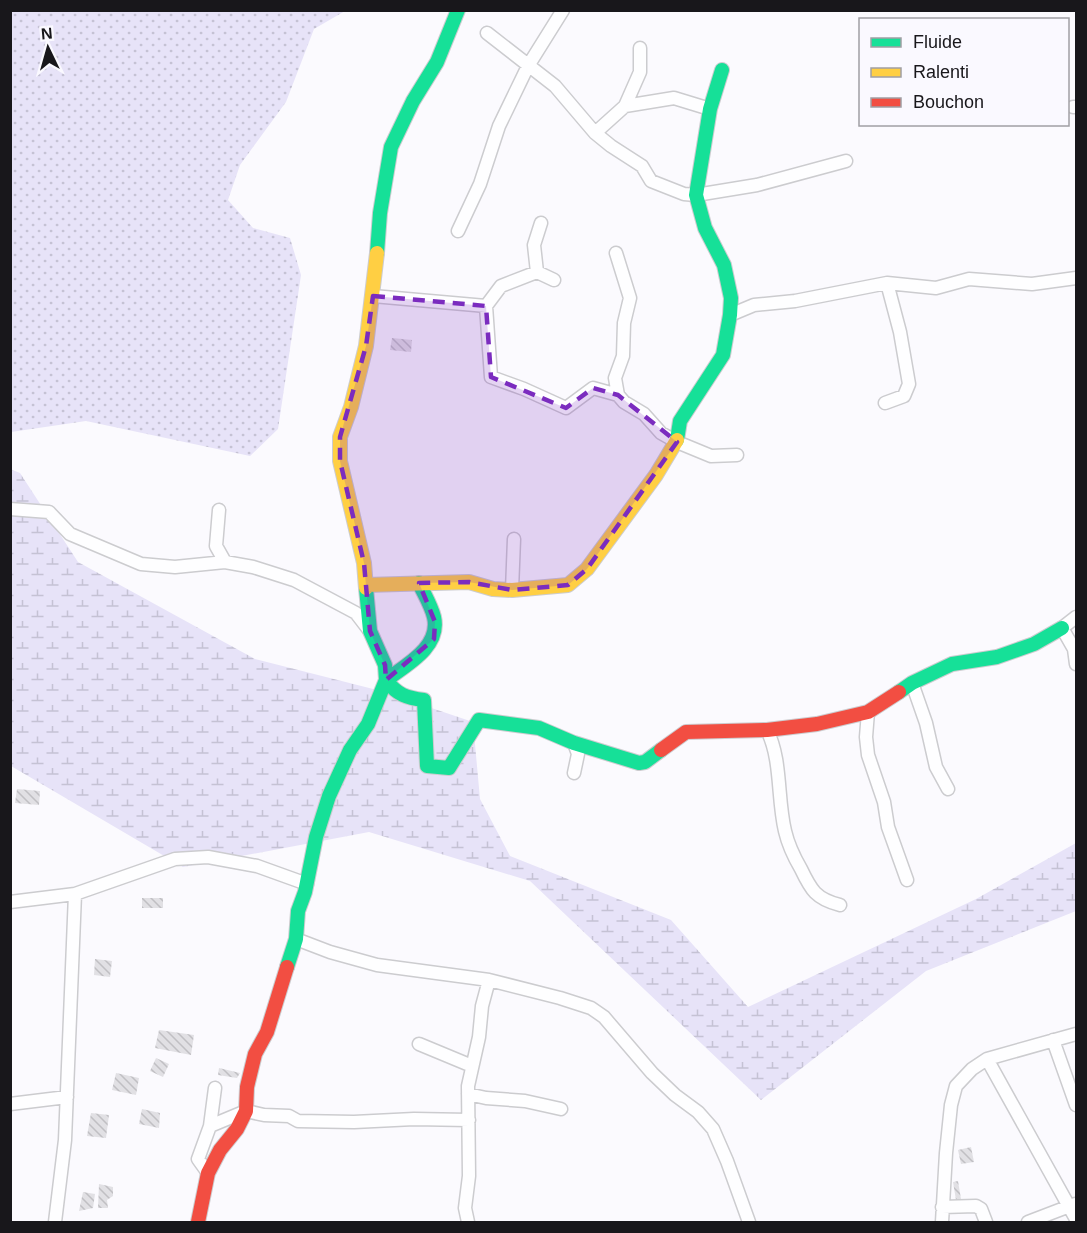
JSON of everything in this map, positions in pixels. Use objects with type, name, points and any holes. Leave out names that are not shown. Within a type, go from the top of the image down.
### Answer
[{"type":"street","points":[[370,631],[364,563],[340,461],[340,437],[351,407],[366,346],[380,213],[392,147],[413,100],[436,62],[458,10]]},
{"type":"street","points":[[458,231],[480,184],[499,126],[528,66],[563,10]]},
{"type":"street","points":[[487,33],[555,86],[595,133],[642,166],[651,181],[684,194],[696,195],[757,185],[846,161]]},
{"type":"street","points":[[595,133],[625,106],[640,72],[640,48]]},
{"type":"street","points":[[366,585],[469,582],[493,589],[512,590],[568,585],[587,569],[656,475],[677,442],[680,421],[723,355],[730,315],[731,298],[724,265],[705,228],[696,195],[710,110],[722,70]]},
{"type":"street","points":[[625,106],[674,98],[710,110]]},
{"type":"street","points":[[537,272],[534,245],[541,224]]},
{"type":"street","points":[[616,253],[630,298],[624,323],[623,356],[615,378],[618,395],[624,402],[644,414],[661,433],[677,442],[711,456],[737,455]]},
{"type":"street","points":[[554,280],[537,272],[501,286],[486,306],[491,377],[524,388],[566,408],[593,388],[618,395]]},
{"type":"street","points":[[730,315],[754,305],[795,301],[887,283],[936,288],[969,279],[1032,284],[1077,278]]},
{"type":"street","points":[[885,403],[904,396],[909,384],[900,332],[887,283]]},
{"type":"street","points":[[373,296],[486,306]]},
{"type":"street","points":[[10,509],[49,512],[70,534],[141,564],[175,567],[225,562],[253,567],[294,580],[356,613],[370,631],[385,665],[386,680],[368,724],[350,750],[329,796],[316,837],[307,884],[298,911],[296,939],[267,1032],[255,1054],[247,1087],[246,1111],[208,1173],[198,1222]]},
{"type":"street","points":[[219,510],[216,546],[225,562]]},
{"type":"street","points":[[512,590],[514,539]]},
{"type":"street","points":[[386,680],[434,639],[435,622],[419,583]]},
{"type":"street","points":[[386,680],[399,696],[424,700],[426,766],[449,768],[479,720],[539,728],[574,743],[639,763],[645,762],[686,732],[767,730],[817,724],[868,712],[912,683],[952,664],[997,657],[1034,644],[1077,617]]},
{"type":"street","points":[[1062,628],[1074,649],[1077,664]]},
{"type":"street","points":[[912,683],[926,723],[936,767],[948,789]]},
{"type":"street","points":[[868,712],[866,737],[868,755],[884,802],[888,827],[907,880]]},
{"type":"street","points":[[767,730],[774,748],[782,814],[791,850],[812,890],[826,902],[840,905]]},
{"type":"street","points":[[574,743],[578,754],[574,773]]},
{"type":"street","points":[[10,902],[75,894],[175,859],[208,857],[257,866],[307,884]]},
{"type":"street","points":[[56,1222],[67,1097],[75,894]]},
{"type":"street","points":[[296,939],[330,952],[377,964],[489,980],[591,1008],[604,1017],[652,1073],[675,1095],[698,1112],[712,1129],[727,1161],[749,1222]]},
{"type":"street","points":[[468,1222],[465,1208],[469,1176],[468,1094],[479,1037],[482,1006],[489,980]]},
{"type":"street","points":[[942,1222],[951,1105],[956,1086],[972,1069],[987,1059],[1077,1034]]},
{"type":"street","points":[[1053,1040],[1077,1105]]},
{"type":"street","points":[[419,1044],[472,1066]]},
{"type":"street","points":[[987,1059],[1073,1205],[1077,1219]]},
{"type":"street","points":[[208,1173],[198,1159],[210,1126],[215,1088]]},
{"type":"street","points":[[468,1094],[525,1101],[561,1110]]},
{"type":"street","points":[[10,1104],[67,1097]]},
{"type":"street","points":[[210,1126],[246,1111],[264,1115],[289,1116],[298,1121],[470,1120]]},
{"type":"street","points":[[1028,1222],[1073,1205]]},
{"type":"street","points":[[942,1207],[976,1206],[981,1209],[986,1222]]},
{"type":"highlighted area","points":[[373,296],[486,306],[491,377],[566,408],[593,388],[618,395],[677,442],[587,569],[568,585],[512,590],[469,582],[419,583],[435,622],[434,639],[386,680],[385,665],[370,631],[364,563],[340,461],[340,437],[366,346]]},
{"type":"green space","points":[[10,11],[345,11],[314,29],[286,102],[240,165],[228,200],[253,228],[290,238],[301,275],[278,429],[250,456],[86,421],[11,432]]},
{"type":"green space","points":[[10,469],[20,473],[78,562],[255,659],[381,691],[473,722],[480,799],[510,856],[671,920],[748,1007],[976,899],[1076,843],[1076,911],[926,971],[761,1100],[530,881],[369,832],[183,867],[11,766]]},
{"type":"building","points":[[392,338],[412,340],[411,352],[390,350]]},
{"type":"building","points":[[17,789],[40,791],[39,805],[15,803]]},
{"type":"building","points":[[142,898],[163,898],[163,908],[142,908]]},
{"type":"building","points":[[95,959],[112,961],[110,977],[94,975]]},
{"type":"building","points":[[159,1030],[194,1035],[191,1055],[155,1048]]},
{"type":"building","points":[[156,1058],[169,1064],[163,1077],[150,1071]]},
{"type":"building","points":[[219,1068],[240,1073],[237,1078],[218,1075]]},
{"type":"building","points":[[116,1073],[139,1078],[136,1095],[112,1090]]},
{"type":"building","points":[[142,1109],[160,1113],[159,1128],[139,1124]]},
{"type":"building","points":[[91,1113],[109,1115],[106,1138],[87,1136]]},
{"type":"building","points":[[971,1147],[974,1162],[961,1164],[958,1150]]},
{"type":"building","points":[[958,1181],[961,1199],[956,1200],[953,1182]]},
{"type":"building","points":[[99,1184],[113,1187],[113,1196],[107,1200],[108,1208],[98,1208]]},
{"type":"building","points":[[83,1192],[95,1194],[93,1208],[79,1211]]},
{"type":"traffic: fast","points":[[377,253],[380,213],[391,147],[413,101],[437,62],[458,10]]},
{"type":"traffic: fast","points":[[677,440],[680,421],[723,355],[730,315],[731,298],[724,265],[705,228],[696,195],[710,109],[722,70]]},
{"type":"traffic: fast","points":[[419,583],[434,617],[435,628],[432,637],[420,654],[386,680],[403,695],[424,700],[427,766],[449,768],[479,720],[539,728],[574,743],[639,763],[645,762],[661,750]]},
{"type":"traffic: fast","points":[[287,967],[296,939],[298,911],[305,892],[316,837],[329,796],[350,750],[368,724],[386,680],[385,665],[370,631],[366,588]]},
{"type":"traffic: fast","points":[[899,692],[912,683],[952,664],[997,657],[1034,644],[1062,628]]},
{"type":"traffic: slow","points":[[366,588],[364,563],[340,461],[340,437],[351,407],[366,346],[377,253]]},
{"type":"traffic: slow","points":[[366,585],[469,582],[493,589],[512,590],[568,585],[587,569],[656,475],[677,440]]},
{"type":"traffic: jam","points":[[661,750],[686,732],[767,730],[817,724],[868,712],[899,692]]},
{"type":"traffic: jam","points":[[198,1222],[208,1173],[246,1111],[247,1087],[255,1054],[267,1032],[287,967]]}]
